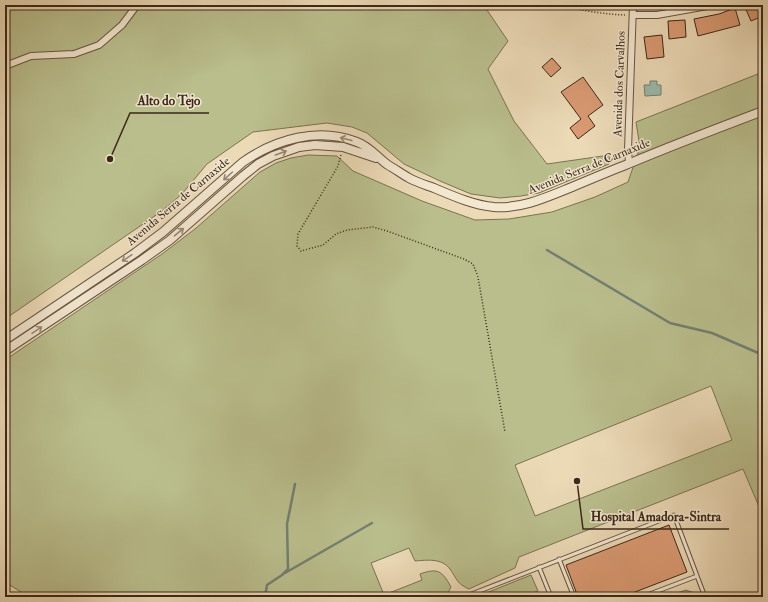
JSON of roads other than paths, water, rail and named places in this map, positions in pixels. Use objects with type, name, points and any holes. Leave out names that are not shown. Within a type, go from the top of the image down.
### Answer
[{"type":"street","points":[[5,66],[31,56],[74,54],[98,46],[122,25],[136,5]]},
{"type":"street","name":"Avenida dos Carvalhos","points":[[630,163],[628,150],[633,5]]},
{"type":"street","points":[[633,15],[657,15],[713,5]]},
{"type":"street","name":"Avenida Serra de Carnaxide","points":[[5,340],[157,237],[243,162],[264,148],[294,137],[313,135],[329,136],[358,142],[368,147],[379,158],[409,178],[468,202],[494,207],[506,207],[544,199],[630,163],[763,111]]},
{"type":"street","name":"Avenida Serra de Carnaxide","points":[[5,351],[164,244],[243,176],[258,164],[273,156],[298,147],[315,145],[343,147],[379,158]]},
{"type":"lane","points":[[464,597],[674,515],[705,597]]},
{"type":"lane","points":[[559,559],[574,597]]},
{"type":"lane","points":[[539,567],[551,597]]},
{"type":"lane","points":[[642,597],[697,576]]},
{"type":"waterway","points":[[547,250],[670,323],[712,333],[763,355]]},
{"type":"waterway","points":[[265,597],[267,585],[288,569],[287,524],[295,484]]},
{"type":"waterway","points":[[285,573],[372,523]]},
{"type":"place","name":"Alto do Tejo","points":[[110,159]]},
{"type":"place","name":"Hospital Amadora-Sintra","points":[[577,481]]}]
